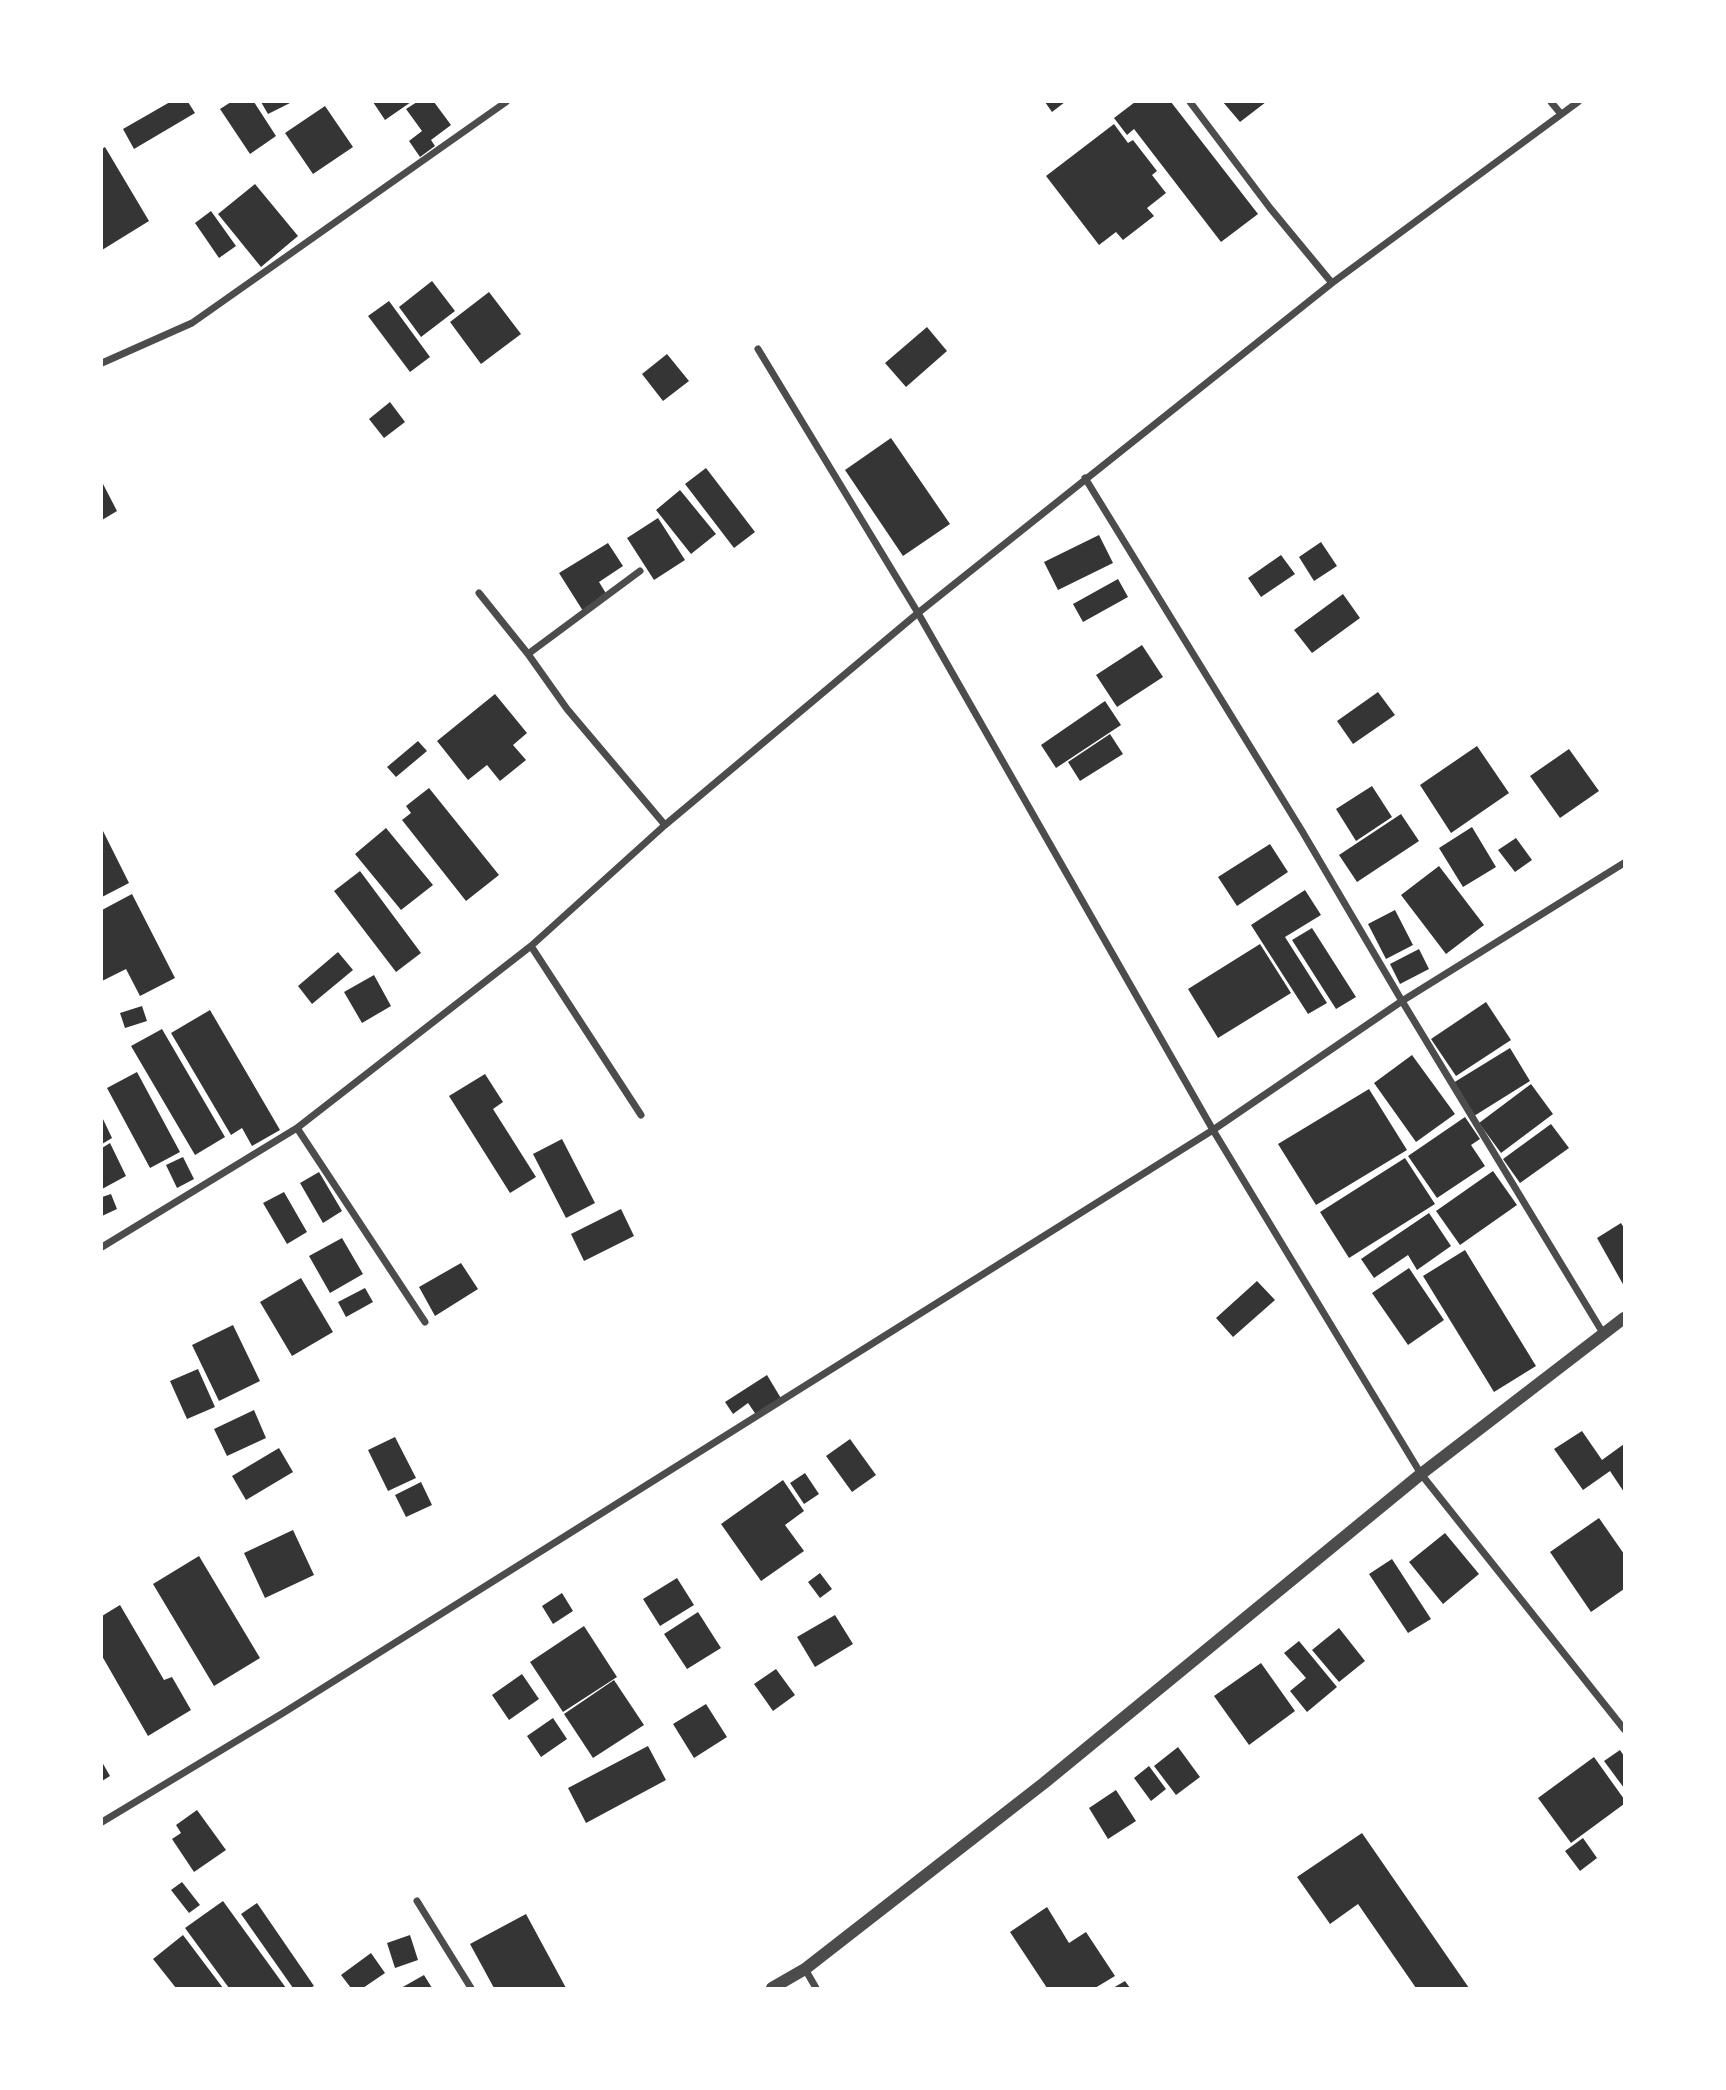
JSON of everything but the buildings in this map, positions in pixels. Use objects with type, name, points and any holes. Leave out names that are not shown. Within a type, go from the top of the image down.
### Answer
[{"type":"street","points":[[102,363],[192,323],[506,102]]},
{"type":"street","points":[[1190,102],[1270,208],[1332,283]]},
{"type":"street","points":[[1551,102],[1561,114]]},
{"type":"street","points":[[102,1247],[297,1128],[531,946],[665,825],[918,612],[1085,478],[1332,283],[1578,102]]},
{"type":"street","points":[[758,349],[918,612],[1213,1130],[1421,1474],[1625,1730]]},
{"type":"street","points":[[1085,478],[1302,831],[1603,1334]]},
{"type":"street","points":[[528,654],[640,571]]},
{"type":"street","points":[[479,593],[528,654],[567,709],[665,825]]},
{"type":"street","points":[[102,1822],[283,1713],[1213,1130],[1402,1001],[1625,863]]},
{"type":"street","points":[[531,946],[641,1115]]},
{"type":"street","points":[[297,1128],[425,1322]]},
{"type":"street","points":[[772,1989],[805,1969],[1044,1783],[1421,1474],[1625,1318]]},
{"type":"street","points":[[417,1901],[471,1989]]},
{"type":"street","points":[[805,1969],[817,1989]]}]
